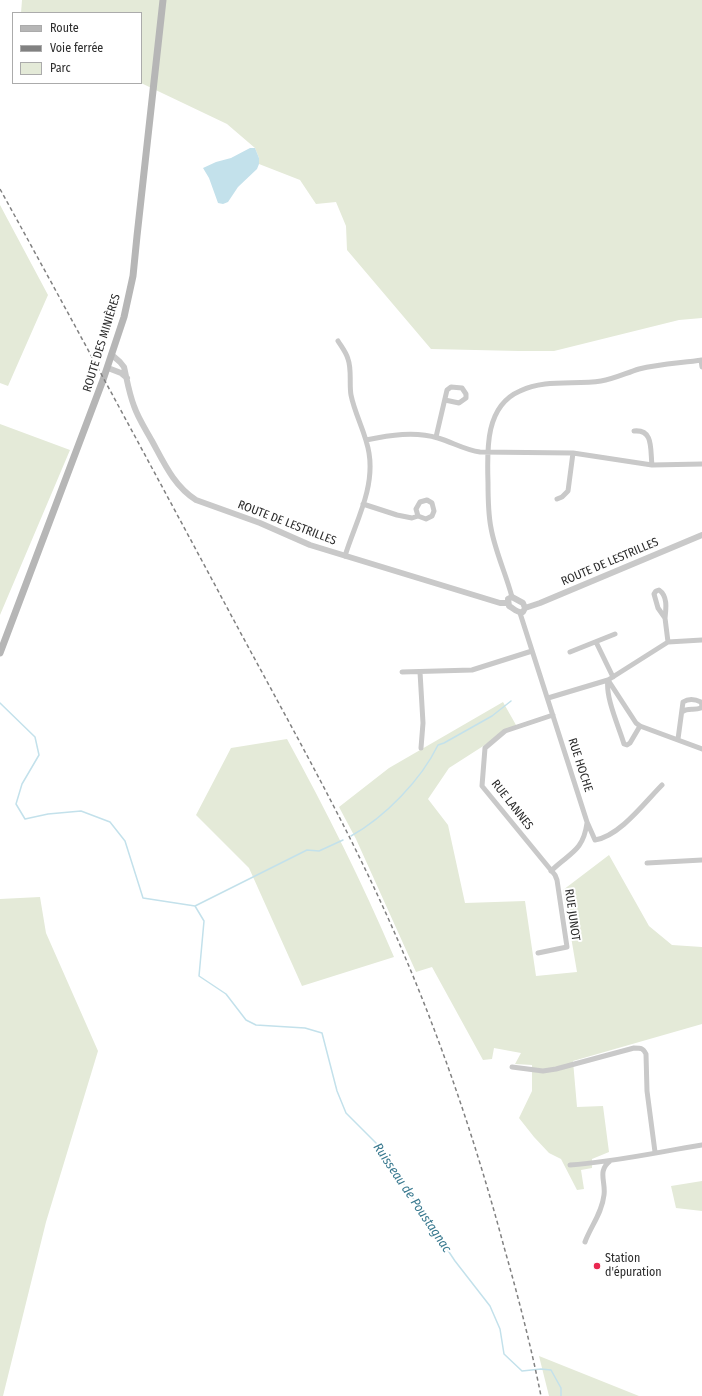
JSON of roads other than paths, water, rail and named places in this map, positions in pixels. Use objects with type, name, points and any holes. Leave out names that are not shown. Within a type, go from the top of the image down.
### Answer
[{"type":"main road","name":"ROUTE DES MINIÈRES","points":[[0,653],[108,368],[124,317],[132,276],[163,0]]},
{"type":"street","points":[[338,340],[349,359],[351,394],[354,408],[366,440],[370,467],[363,504],[345,556]]},
{"type":"street","name":"ROUTE DE LESTRILLES","points":[[112,355],[124,367],[134,407],[168,470],[176,483],[196,500],[260,523],[310,545],[500,603],[508,603]]},
{"type":"street","points":[[512,597],[508,599],[509,606],[520,613],[525,610],[523,603],[512,597],[491,527],[488,502],[487,453],[489,437],[495,416],[502,405],[518,391],[531,386],[542,384],[604,381],[640,369],[701,360],[702,367]]},
{"type":"street","points":[[108,368],[121,373],[127,378]]},
{"type":"street","points":[[436,437],[444,400]]},
{"type":"street","points":[[634,431],[642,430],[647,434],[652,465]]},
{"type":"street","points":[[366,440],[405,434],[436,437],[453,442],[471,451],[487,453],[572,453],[652,465],[702,464]]},
{"type":"street","points":[[557,499],[562,497],[568,491],[572,453]]},
{"type":"street","points":[[363,504],[397,515],[412,518],[418,516]]},
{"type":"street","name":"ROUTE DE LESTRILLES","points":[[525,608],[702,535]]},
{"type":"street","points":[[665,618],[658,608],[655,600],[654,594],[656,591],[660,590],[662,592],[666,604],[665,618],[668,642]]},
{"type":"street","name":"RUE HOCHE","points":[[520,613],[595,840],[603,838],[622,825],[662,784]]},
{"type":"street","points":[[570,652],[615,634]]},
{"type":"street","points":[[548,698],[611,679],[668,642],[702,640]]},
{"type":"street","points":[[596,642],[611,679],[636,722],[640,726],[702,749]]},
{"type":"street","points":[[402,672],[472,670],[532,651]]},
{"type":"street","points":[[420,672],[423,723],[421,748]]},
{"type":"street","points":[[611,679],[607,687],[624,744],[627,745],[630,743],[640,726]]},
{"type":"street","points":[[678,739],[682,712]]},
{"type":"street","name":"RUE LANNES","points":[[553,714],[505,731],[485,748],[482,786],[557,880]]},
{"type":"street","points":[[551,871],[579,847],[583,840],[588,822]]},
{"type":"street","points":[[646,863],[702,860]]},
{"type":"street","name":"RUE JUNOT","points":[[538,953],[567,947],[557,880]]},
{"type":"street","points":[[512,1067],[543,1070],[556,1069],[634,1048],[641,1048],[646,1054],[647,1091],[655,1152]]},
{"type":"street","points":[[570,1165],[598,1163],[702,1145]]},
{"type":"street","points":[[585,1242],[598,1218],[602,1204],[604,1194],[602,1170],[611,1160]]},
{"type":"water","points":[[250,148],[255,148],[259,158],[257,169],[238,187],[228,202],[223,204],[218,203],[209,178],[203,168],[216,162],[231,158]]},
{"type":"waterway","points":[[351,836],[377,819],[401,796],[422,771],[438,745],[492,716],[511,701]]},
{"type":"waterway","name":"Ruisseau de Poustagnac","points":[[0,703],[35,737],[39,755],[22,784],[16,804],[25,819],[48,814],[81,811],[110,822],[125,841],[143,898],[195,906],[204,921],[199,976],[226,994],[246,1020],[256,1025],[305,1028],[322,1033],[337,1091],[346,1113],[377,1144],[455,1261],[490,1306],[500,1329],[504,1354],[522,1371],[541,1369],[551,1370],[561,1388],[561,1396]]},
{"type":"waterway","points":[[195,906],[307,850],[319,851],[343,840]]},
{"type":"railway","points":[[0,189],[316,772],[352,842],[390,922],[428,1013],[477,1152],[519,1302],[541,1396]]},
{"type":"place","name":"Station d'épuration","points":[[597,1266]]}]
